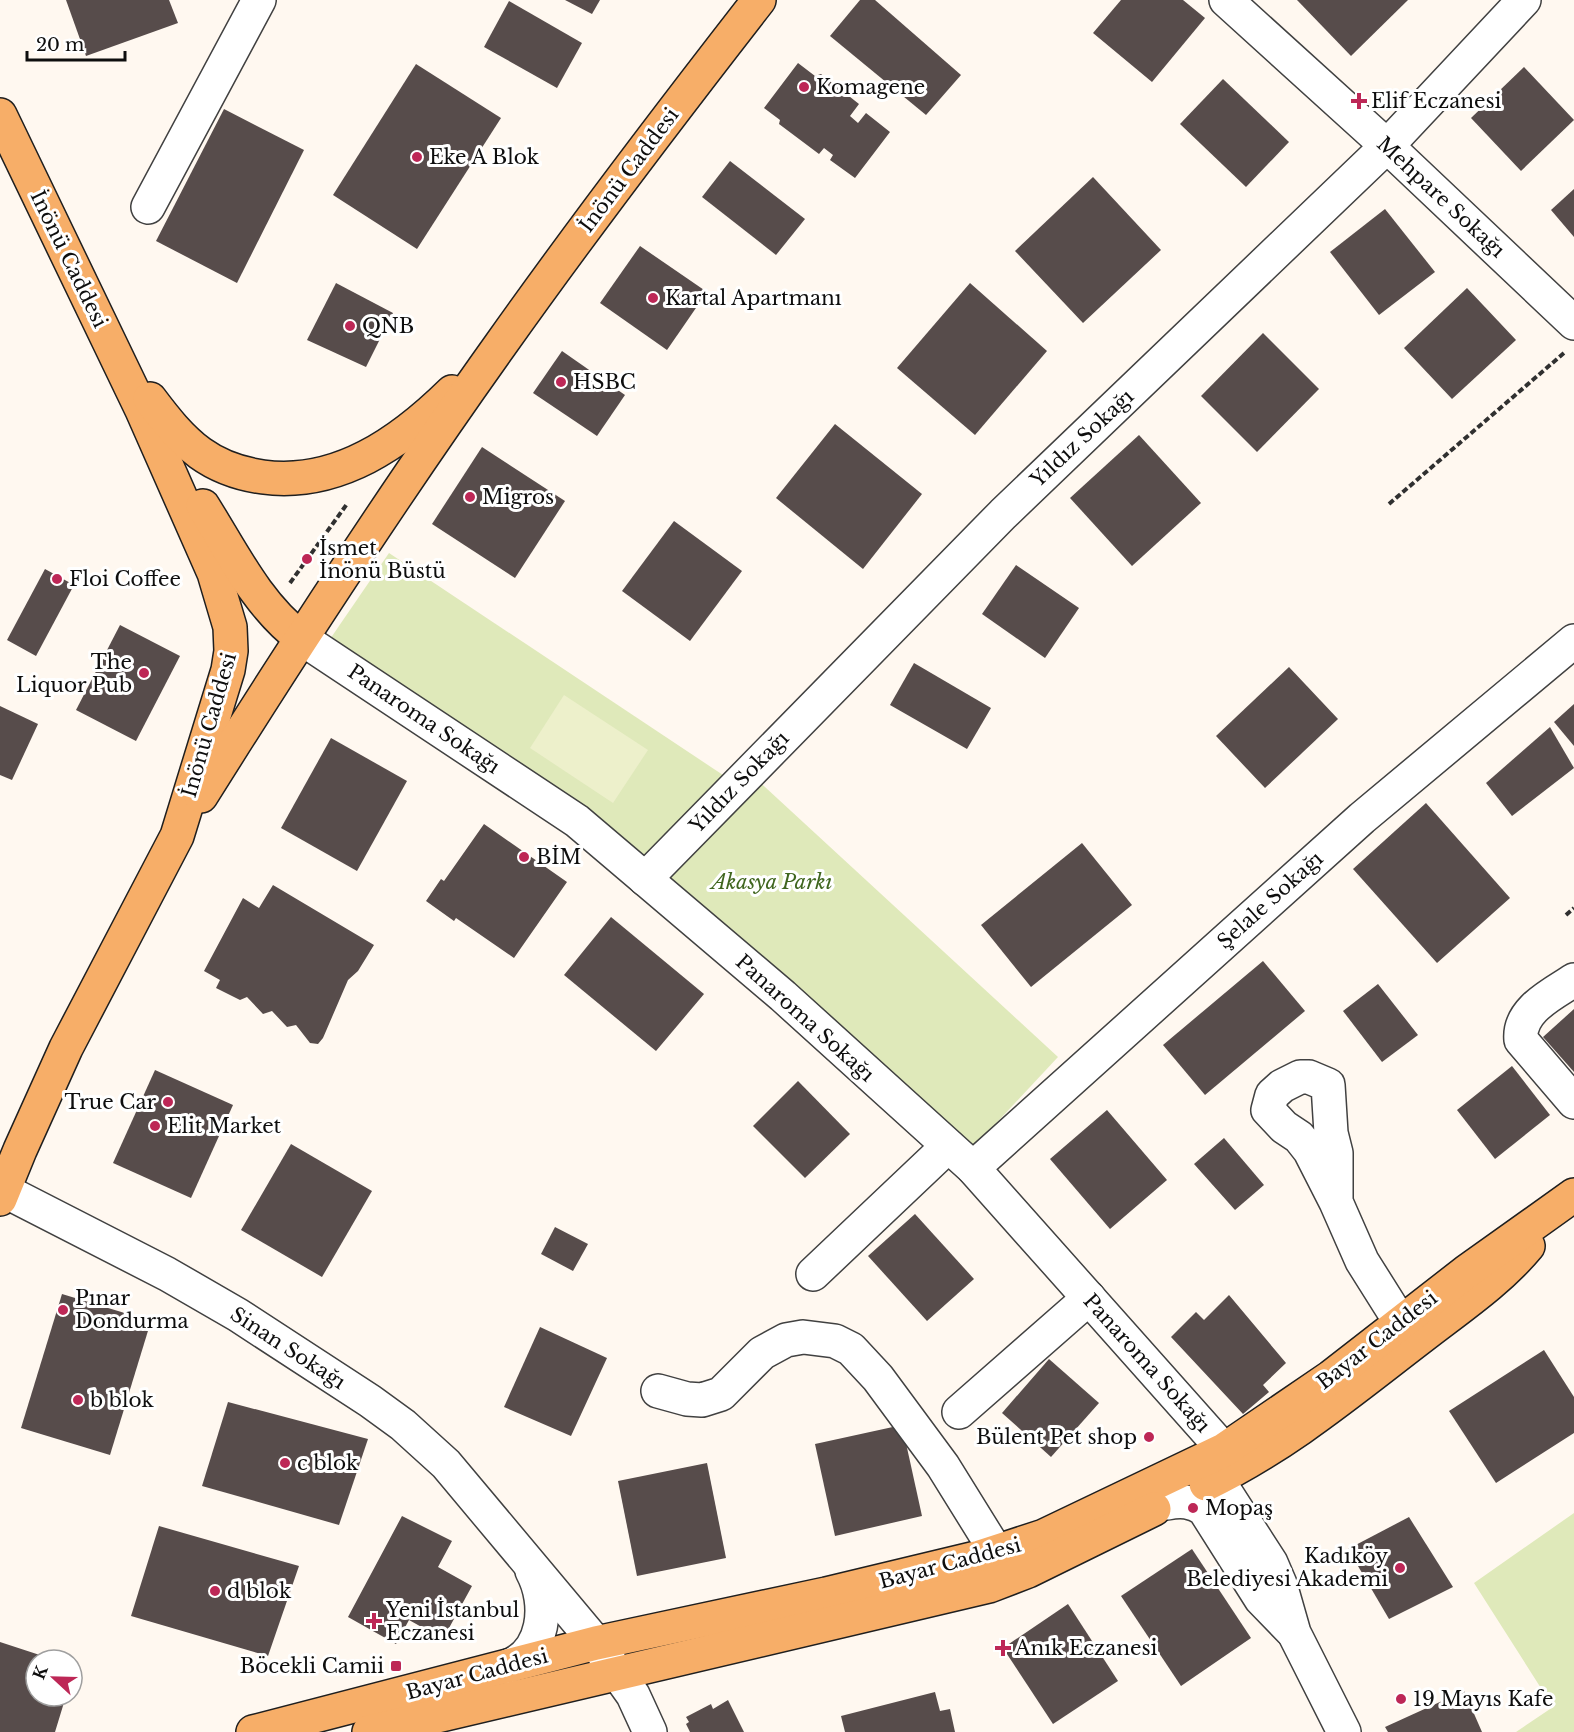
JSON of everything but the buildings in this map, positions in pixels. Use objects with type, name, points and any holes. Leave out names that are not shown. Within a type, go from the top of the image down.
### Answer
[{"type":"main road","name":"İnönü Caddesi","points":[[502,343],[666,120],[759,0]]},
{"type":"main road","name":"İnönü Caddesi","points":[[0,115],[142,410],[214,573],[226,609],[231,634],[228,670],[177,836],[66,1048],[2,1195]]},
{"type":"main road","points":[[114,350],[175,431],[200,453],[220,465],[242,472],[290,479],[334,471],[379,451],[418,423],[502,343]]},
{"type":"main road","points":[[177,836],[302,638],[502,343]]},
{"type":"main road","points":[[142,410],[267,606],[286,626],[302,638]]},
{"type":"main road","name":"Bayar Caddesi","points":[[369,1732],[989,1586],[1028,1571],[1167,1503],[1221,1465],[1307,1394],[1466,1272],[1569,1199]]},
{"type":"main road","name":"Bayar Caddesi","points":[[253,1732],[597,1643],[826,1594],[997,1553],[1221,1465],[1254,1459],[1323,1412],[1488,1285],[1524,1251],[1569,1199]]},
{"type":"street","points":[[148,207],[258,0]]},
{"type":"street","name":"Mehpare Sokağı","points":[[1226,0],[1387,146],[1570,337]]},
{"type":"street","name":"Yıldız Sokağı","points":[[645,879],[1003,514],[1387,146],[1524,0]]},
{"type":"street","name":"Panaroma Sokağı","points":[[302,638],[577,821],[783,996],[973,1168],[1089,1298],[1221,1465],[1276,1574],[1294,1634]]},
{"type":"street","name":"Şelale Sokağı","points":[[973,1168],[1362,818],[1574,641]]},
{"type":"street","points":[[1574,980],[1536,1006],[1520,1029],[1521,1040],[1574,1102]]},
{"type":"street","points":[[813,1274],[948,1146]]},
{"type":"street","name":"Sinan Sokağı","points":[[2,1195],[207,1297],[370,1401],[403,1425],[446,1464],[597,1643],[633,1695],[650,1732]]},
{"type":"street","points":[[1336,1202],[1362,1262],[1401,1323]]},
{"type":"street","points":[[959,1412],[1089,1298]]},
{"type":"street","points":[[658,1391],[687,1399],[702,1400],[721,1394],[762,1353],[786,1340],[803,1337],[835,1341],[851,1349],[878,1378],[943,1466],[997,1553]]},
{"type":"street","points":[[1167,1503],[1186,1502],[1204,1509],[1261,1599],[1294,1634],[1344,1732]]},
{"type":"street","name":"Sinan Sokağı","points":[[506,1666],[521,1660],[531,1649],[538,1634],[543,1613],[540,1588],[529,1564]]},
{"type":"path","points":[[1389,504],[1570,337]]},
{"type":"path","points":[[1566,915],[1574,908]]},
{"type":"green space","points":[[389,553],[723,775],[645,855],[328,642]]},
{"type":"green space","points":[[564,695],[648,750],[613,803],[530,748]]},
{"type":"green space","name":"Akasya Parkı","points":[[752,775],[1058,1057],[974,1147],[664,873]]},
{"type":"green space","points":[[1574,1513],[1574,1732],[1516,1732],[1553,1707],[1474,1583]]},
{"type":"place","name":"Komagene","points":[[804,87]]},
{"type":"place","name":"Elif Eczanesi","points":[[1359,101]]},
{"type":"place","name":"Eke A Blok","points":[[417,157]]},
{"type":"place","name":"Kartal Apartmanı","points":[[653,298]]},
{"type":"place","name":"QNB","points":[[350,326]]},
{"type":"place","name":"HSBC","points":[[561,382]]},
{"type":"place","name":"Migros","points":[[470,497]]},
{"type":"place","name":"İsmet İnönü Büstü","points":[[307,559]]},
{"type":"place","name":"Floi Coffee","points":[[57,579]]},
{"type":"place","name":"The Liquor Pub","points":[[144,673]]},
{"type":"place","name":"BİM","points":[[524,857]]},
{"type":"place","name":"True Car","points":[[168,1102]]},
{"type":"place","name":"Elit Market","points":[[155,1126]]},
{"type":"place","name":"Pınar Dondurma","points":[[63,1310]]},
{"type":"place","name":"b blok","points":[[78,1400]]},
{"type":"place","name":"Bülent Pet shop","points":[[1149,1437]]},
{"type":"place","name":"c blok","points":[[285,1463]]},
{"type":"place","name":"Mopaş","points":[[1193,1508]]},
{"type":"place","name":"Kadıköy Belediyesi Akademi","points":[[1400,1568]]},
{"type":"place","name":"d blok","points":[[215,1591]]},
{"type":"place","name":"Yeni İstanbul Eczanesi","points":[[374,1621]]},
{"type":"place","name":"Anık Eczanesi","points":[[1003,1648]]},
{"type":"place","name":"Böcekli Camii","points":[[396,1666]]},
{"type":"place","name":"19 Mayıs Kafe","points":[[1401,1699]]}]
